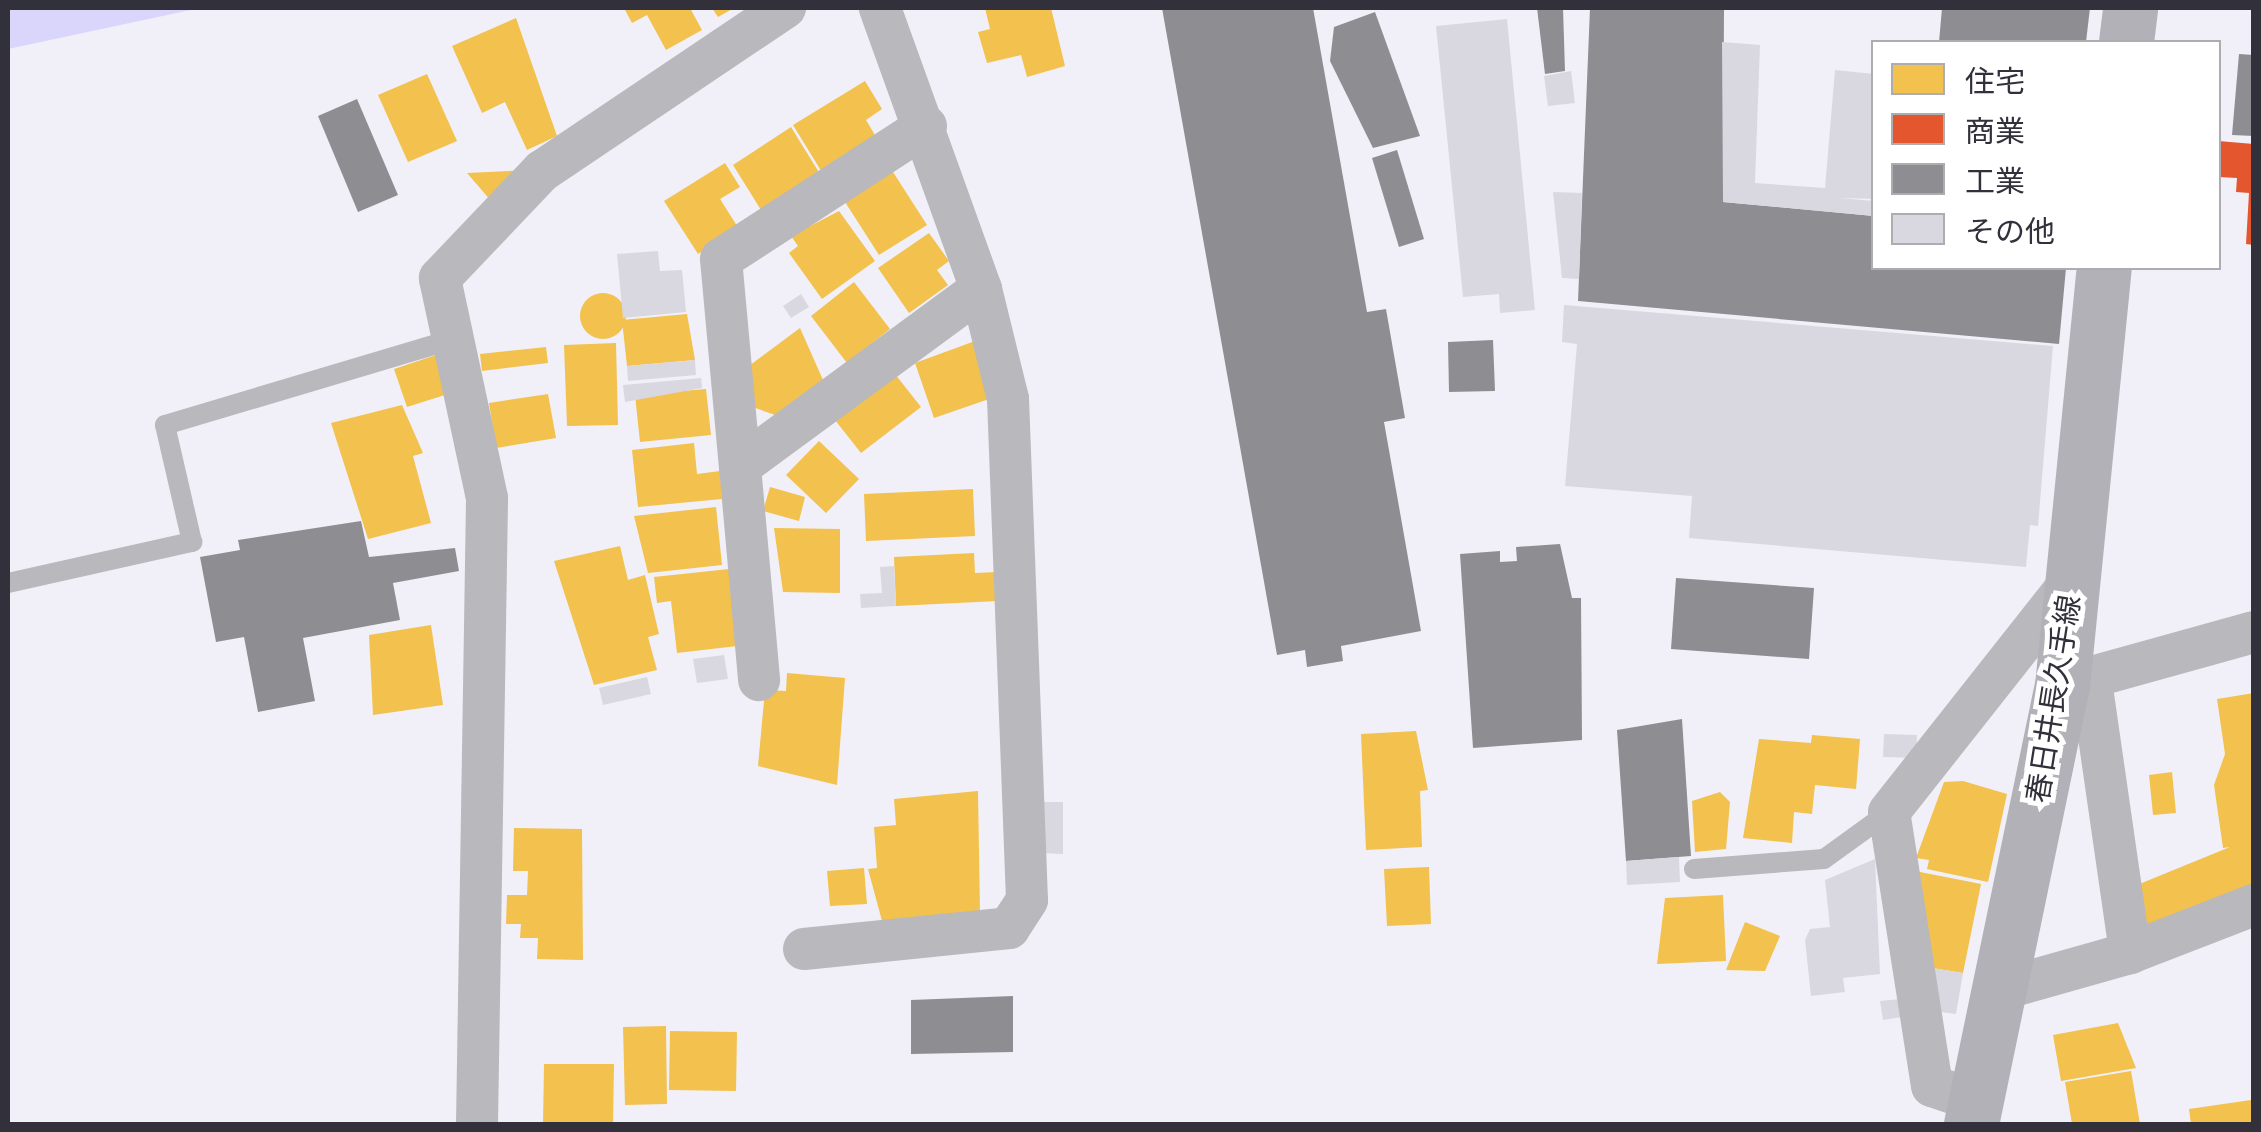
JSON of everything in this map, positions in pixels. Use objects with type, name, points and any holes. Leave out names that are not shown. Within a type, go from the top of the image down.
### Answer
[{"type":"main road","points":[[2126,40],[2130,8]]},
{"type":"main road","name":"春日井長久手線","points":[[1973,1113],[1999,990],[2077,683],[2073,579],[2104,270]]},
{"type":"street","points":[[477,1124],[487,498],[440,278],[542,171],[785,8]]},
{"type":"street","points":[[804,949],[1010,928],[1027,900],[1008,399],[981,289],[926,126],[880,8]]},
{"type":"street","points":[[759,680],[722,259],[926,126]]},
{"type":"street","points":[[740,466],[981,289]]},
{"type":"street","points":[[1973,1113],[1932,1086],[1889,812],[2073,579]]},
{"type":"street","points":[[2130,953],[2077,683],[2254,632]]},
{"type":"street","points":[[1999,990],[2130,953],[2254,905]]},
{"type":"lane","points":[[8,583],[192,542],[165,424],[451,340]]},
{"type":"lane","points":[[1694,869],[1824,858],[1889,812]]},
{"type":"shaded area","points":[[8,8],[200,8],[8,49]]},
{"type":"building: 住宅","points":[[624,8],[690,8],[702,30],[666,50],[647,15],[632,23]]},
{"type":"building: 住宅","points":[[712,8],[734,8],[718,17]]},
{"type":"building: 住宅","points":[[985,8],[1051,8],[1065,66],[1027,77],[1021,55],[987,63],[978,32],[990,29]]},
{"type":"building: 住宅","points":[[516,18],[557,136],[527,150],[505,102],[482,113],[452,46]]},
{"type":"building: 住宅","points":[[427,74],[457,141],[408,162],[378,95]]},
{"type":"building: 住宅","points":[[865,81],[882,109],[866,120],[878,140],[823,174],[793,125]]},
{"type":"building: 住宅","points":[[791,127],[820,174],[761,210],[733,165]]},
{"type":"building: 住宅","points":[[725,163],[740,187],[720,199],[739,229],[698,254],[664,201]]},
{"type":"building: 住宅","points":[[528,170],[492,202],[467,173]]},
{"type":"building: 住宅","points":[[893,172],[927,225],[879,255],[845,202]]},
{"type":"building: 住宅","points":[[839,211],[875,261],[822,299],[789,253],[798,246],[791,236]]},
{"type":"building: 住宅","points":[[929,233],[949,261],[937,270],[948,285],[909,313],[878,268]]},
{"type":"building: 住宅","points":[[854,282],[890,329],[847,363],[811,316]]},
{"type":"building: 住宅","points":[[603,293],[619,300],[626,316],[619,332],[603,339],[587,332],[580,316],[587,300]]},
{"type":"building: 住宅","points":[[687,314],[695,360],[627,366],[622,320]]},
{"type":"building: 住宅","points":[[800,328],[823,380],[775,415],[744,404],[742,371]]},
{"type":"building: 住宅","points":[[975,341],[992,398],[934,418],[915,363]]},
{"type":"building: 住宅","points":[[616,343],[618,425],[567,426],[564,345]]},
{"type":"building: 住宅","points":[[546,347],[548,363],[482,371],[480,354]]},
{"type":"building: 住宅","points":[[436,355],[448,394],[407,407],[394,369]]},
{"type":"building: 住宅","points":[[895,374],[921,407],[861,453],[835,420]]},
{"type":"building: 住宅","points":[[706,389],[711,435],[640,442],[635,395]]},
{"type":"building: 住宅","points":[[548,394],[556,438],[496,448],[489,403]]},
{"type":"building: 住宅","points":[[402,405],[423,453],[413,456],[431,523],[368,539],[331,423]]},
{"type":"building: 住宅","points":[[819,441],[859,479],[826,513],[786,475]]},
{"type":"building: 住宅","points":[[694,443],[697,474],[720,471],[722,499],[638,507],[632,450]]},
{"type":"building: 住宅","points":[[770,487],[805,497],[799,521],[763,511]]},
{"type":"building: 住宅","points":[[973,489],[975,536],[866,541],[864,494]]},
{"type":"building: 住宅","points":[[716,507],[722,565],[648,573],[634,516]]},
{"type":"building: 住宅","points":[[774,528],[840,529],[840,593],[783,592]]},
{"type":"building: 住宅","points":[[620,546],[628,580],[645,575],[659,634],[648,637],[657,670],[594,685],[554,561]]},
{"type":"building: 住宅","points":[[974,553],[975,573],[997,572],[998,601],[896,606],[894,557]]},
{"type":"building: 住宅","points":[[729,569],[737,646],[677,653],[671,601],[657,603],[654,577]]},
{"type":"building: 住宅","points":[[431,625],[443,705],[373,715],[369,635]]},
{"type":"building: 住宅","points":[[787,673],[845,678],[837,785],[758,766],[765,690],[786,691]]},
{"type":"building: 住宅","points":[[2254,693],[2254,886],[2149,929],[2132,887],[2230,847],[2223,848],[2214,785],[2225,754],[2217,699]]},
{"type":"building: 住宅","points":[[1416,731],[1428,790],[1420,791],[1422,847],[1366,850],[1361,734]]},
{"type":"building: 住宅","points":[[1812,735],[1860,739],[1856,789],[1815,785],[1812,814],[1794,812],[1792,843],[1743,838],[1759,739],[1811,743]]},
{"type":"building: 住宅","points":[[2172,772],[2176,813],[2153,815],[2149,775]]},
{"type":"building: 住宅","points":[[1963,781],[2007,794],[1988,882],[1927,869],[1929,860],[1916,858],[1944,782]]},
{"type":"building: 住宅","points":[[978,791],[980,913],[882,921],[868,869],[877,868],[874,827],[896,825],[894,799]]},
{"type":"building: 住宅","points":[[1720,792],[1730,802],[1726,849],[1695,852],[1692,801]]},
{"type":"building: 住宅","points":[[514,828],[582,829],[583,960],[537,959],[538,938],[520,938],[521,924],[506,924],[507,895],[527,895],[528,871],[513,871]]},
{"type":"building: 住宅","points":[[1429,867],[1431,924],[1387,926],[1384,869]]},
{"type":"building: 住宅","points":[[864,868],[867,904],[830,906],[827,871]]},
{"type":"building: 住宅","points":[[1915,871],[1981,884],[1963,973],[1926,967]]},
{"type":"building: 住宅","points":[[1723,895],[1726,961],[1657,964],[1665,898]]},
{"type":"building: 住宅","points":[[1745,922],[1780,936],[1765,971],[1726,970]]},
{"type":"building: 住宅","points":[[2118,1023],[2136,1068],[2061,1081],[2053,1035]]},
{"type":"building: 住宅","points":[[666,1026],[667,1104],[625,1105],[623,1027]]},
{"type":"building: 住宅","points":[[670,1031],[737,1032],[736,1091],[669,1090]]},
{"type":"building: 住宅","points":[[544,1064],[614,1064],[613,1124],[543,1124]]},
{"type":"building: 住宅","points":[[2131,1071],[2140,1124],[2072,1124],[2065,1082]]},
{"type":"building: 住宅","points":[[2251,1100],[2254,1124],[2191,1124],[2189,1109]]},
{"type":"building: 商業","points":[[2221,141],[2254,144],[2254,245],[2246,244],[2249,193],[2236,192],[2237,178],[2221,177]]},
{"type":"building: 工業","points":[[1162,8],[1313,8],[1367,312],[1386,309],[1405,418],[1384,422],[1421,631],[1341,646],[1343,661],[1307,667],[1305,650],[1277,655]]},
{"type":"building: 工業","points":[[1537,8],[1563,8],[1565,71],[1545,74]]},
{"type":"building: 工業","points":[[1590,8],[1724,8],[1723,202],[1871,216],[1871,270],[2066,270],[2059,344],[1578,301]]},
{"type":"building: 工業","points":[[1942,8],[2090,8],[2086,40],[1939,40]]},
{"type":"building: 工業","points":[[1375,12],[1420,136],[1373,148],[1330,61],[1334,27]]},
{"type":"building: 工業","points":[[2239,54],[2254,55],[2254,136],[2232,135]]},
{"type":"building: 工業","points":[[357,99],[398,195],[358,212],[318,116]]},
{"type":"building: 工業","points":[[1397,150],[1424,239],[1399,247],[1372,158]]},
{"type":"building: 工業","points":[[1493,340],[1495,391],[1449,392],[1448,342]]},
{"type":"building: 工業","points":[[361,521],[369,557],[455,548],[459,571],[393,583],[400,620],[303,638],[315,701],[258,712],[244,637],[216,642],[200,557],[240,550],[238,540]]},
{"type":"building: 工業","points":[[1560,544],[1572,598],[1581,598],[1582,740],[1473,748],[1460,554],[1500,551],[1500,562],[1517,561],[1516,547]]},
{"type":"building: 工業","points":[[1676,578],[1814,588],[1809,659],[1671,649]]},
{"type":"building: 工業","points":[[1682,719],[1691,856],[1626,861],[1617,730]]},
{"type":"building: 工業","points":[[1013,996],[1013,1052],[911,1054],[911,1000]]},
{"type":"building: その他","points":[[1507,19],[1535,310],[1500,313],[1499,294],[1463,297],[1436,26]]},
{"type":"building: その他","points":[[1722,42],[1760,45],[1755,183],[1825,188],[1835,70],[1871,74],[1871,199],[1839,198],[1871,201],[1871,216],[1723,202]]},
{"type":"building: その他","points":[[1571,71],[1575,103],[1548,106],[1544,76]]},
{"type":"building: その他","points":[[1553,192],[1582,193],[1579,279],[1562,278]]},
{"type":"building: その他","points":[[658,251],[660,271],[682,270],[686,312],[623,318],[617,254]]},
{"type":"building: その他","points":[[801,294],[809,307],[791,318],[783,306]]},
{"type":"building: その他","points":[[1564,305],[2053,346],[2038,526],[2030,525],[2026,567],[1689,538],[1692,496],[1565,486],[1577,344],[1562,342]]},
{"type":"building: その他","points":[[695,360],[696,375],[628,381],[627,366]]},
{"type":"building: その他","points":[[701,378],[702,388],[625,402],[623,385]]},
{"type":"building: その他","points":[[894,566],[896,606],[861,608],[860,594],[882,593],[880,567]]},
{"type":"building: その他","points":[[724,655],[728,679],[697,683],[693,659]]},
{"type":"building: その他","points":[[647,677],[651,694],[603,705],[599,688]]},
{"type":"building: その他","points":[[1884,734],[1917,735],[1916,758],[1883,757]]},
{"type":"building: その他","points":[[1038,802],[1063,802],[1063,854],[1039,853]]},
{"type":"building: その他","points":[[1679,857],[1680,882],[1627,885],[1626,861]]},
{"type":"building: その他","points":[[1875,859],[1880,974],[1843,978],[1845,992],[1811,996],[1805,940],[1810,929],[1830,927],[1825,880]]},
{"type":"building: その他","points":[[1926,967],[1963,973],[1956,1014],[1926,1010]]},
{"type":"building: その他","points":[[1900,999],[1902,1017],[1883,1020],[1880,1001]]}]
